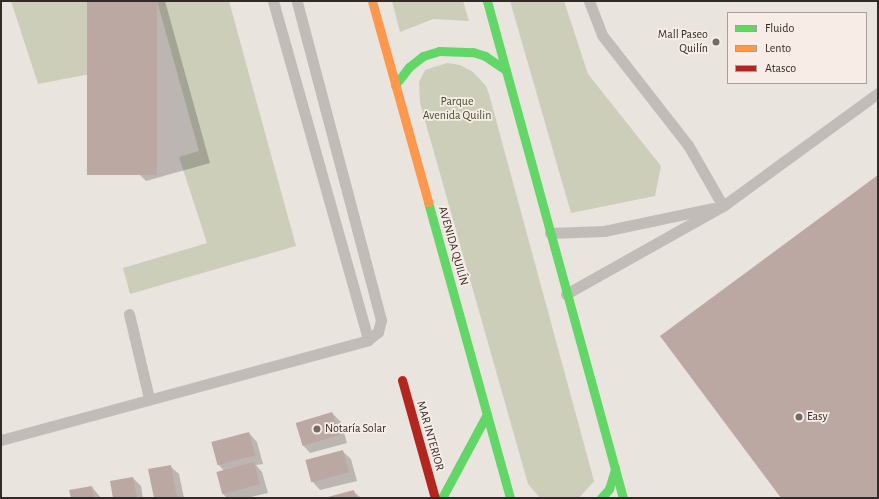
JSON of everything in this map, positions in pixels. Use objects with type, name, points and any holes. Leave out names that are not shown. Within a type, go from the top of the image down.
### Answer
[{"type":"main road","name":"AVENIDA QUILÍN","points":[[372,1],[510,498]]},
{"type":"main road","points":[[487,1],[623,498]]},
{"type":"main road","points":[[395,85],[409,67],[423,56],[439,51],[473,52],[485,56],[506,70]]},
{"type":"main road","name":"MAR INTERIOR","points":[[402,380],[435,498]]},
{"type":"main road","points":[[442,498],[487,414]]},
{"type":"main road","points":[[601,498],[609,489],[615,469]]},
{"type":"lane","points":[[273,1],[368,340]]},
{"type":"lane","points":[[1,440],[149,398],[368,340],[378,332],[381,320],[297,1]]},
{"type":"lane","points":[[589,1],[602,35],[688,145],[723,206]]},
{"type":"lane","points":[[566,294],[723,206],[878,93]]},
{"type":"lane","points":[[550,233],[604,231],[723,206]]},
{"type":"lane","points":[[129,314],[149,398]]},
{"type":"green space","points":[[11,1],[87,1],[106,71],[38,84]]},
{"type":"green space","points":[[157,1],[229,1],[296,246],[130,294],[123,268],[207,243],[179,157],[199,151]]},
{"type":"green space","points":[[392,1],[463,1],[469,21],[433,19],[400,32]]},
{"type":"green space","points":[[510,1],[564,1],[588,74],[661,166],[655,196],[571,213]]},
{"type":"green space","name":"Parque Avenida Quilin","points":[[447,63],[460,65],[473,72],[486,86],[489,94],[594,481],[579,498],[540,498],[528,484],[420,103],[419,82],[425,70]]},
{"type":"building","points":[[87,1],[157,1],[157,175],[87,175]]},
{"type":"building","name":"Easy","points":[[878,175],[878,498],[781,498],[660,336]]},
{"type":"building","name":"Notaría Solar","points":[[332,412],[339,435],[303,446],[296,423]]},
{"type":"building","points":[[249,432],[255,455],[218,465],[211,442]]},
{"type":"building","points":[[343,450],[349,472],[311,482],[305,460]]},
{"type":"building","points":[[254,462],[260,484],[222,494],[216,472]]},
{"type":"building","points":[[171,465],[177,498],[154,498],[148,469]]},
{"type":"building","points":[[133,477],[137,498],[113,498],[110,481]]},
{"type":"building","points":[[92,486],[94,498],[71,498],[69,490]]},
{"type":"building","points":[[354,490],[356,498],[324,498]]},
{"type":"traffic: fast","points":[[487,1],[623,498]]},
{"type":"traffic: fast","points":[[395,85],[409,67],[423,56],[439,51],[473,52],[485,56],[506,70]]},
{"type":"traffic: fast","points":[[428,202],[510,498]]},
{"type":"traffic: fast","points":[[442,498],[487,414]]},
{"type":"traffic: fast","points":[[601,498],[609,489],[615,469]]},
{"type":"traffic: slow","points":[[372,1],[428,202]]},
{"type":"traffic: jam","points":[[402,380],[435,498]]},
{"type":"place","name":"Mall Paseo Quilín","points":[[716,42]]},
{"type":"place","name":"Easy","points":[[799,417]]},
{"type":"place","name":"Notaría Solar","points":[[317,429]]}]
